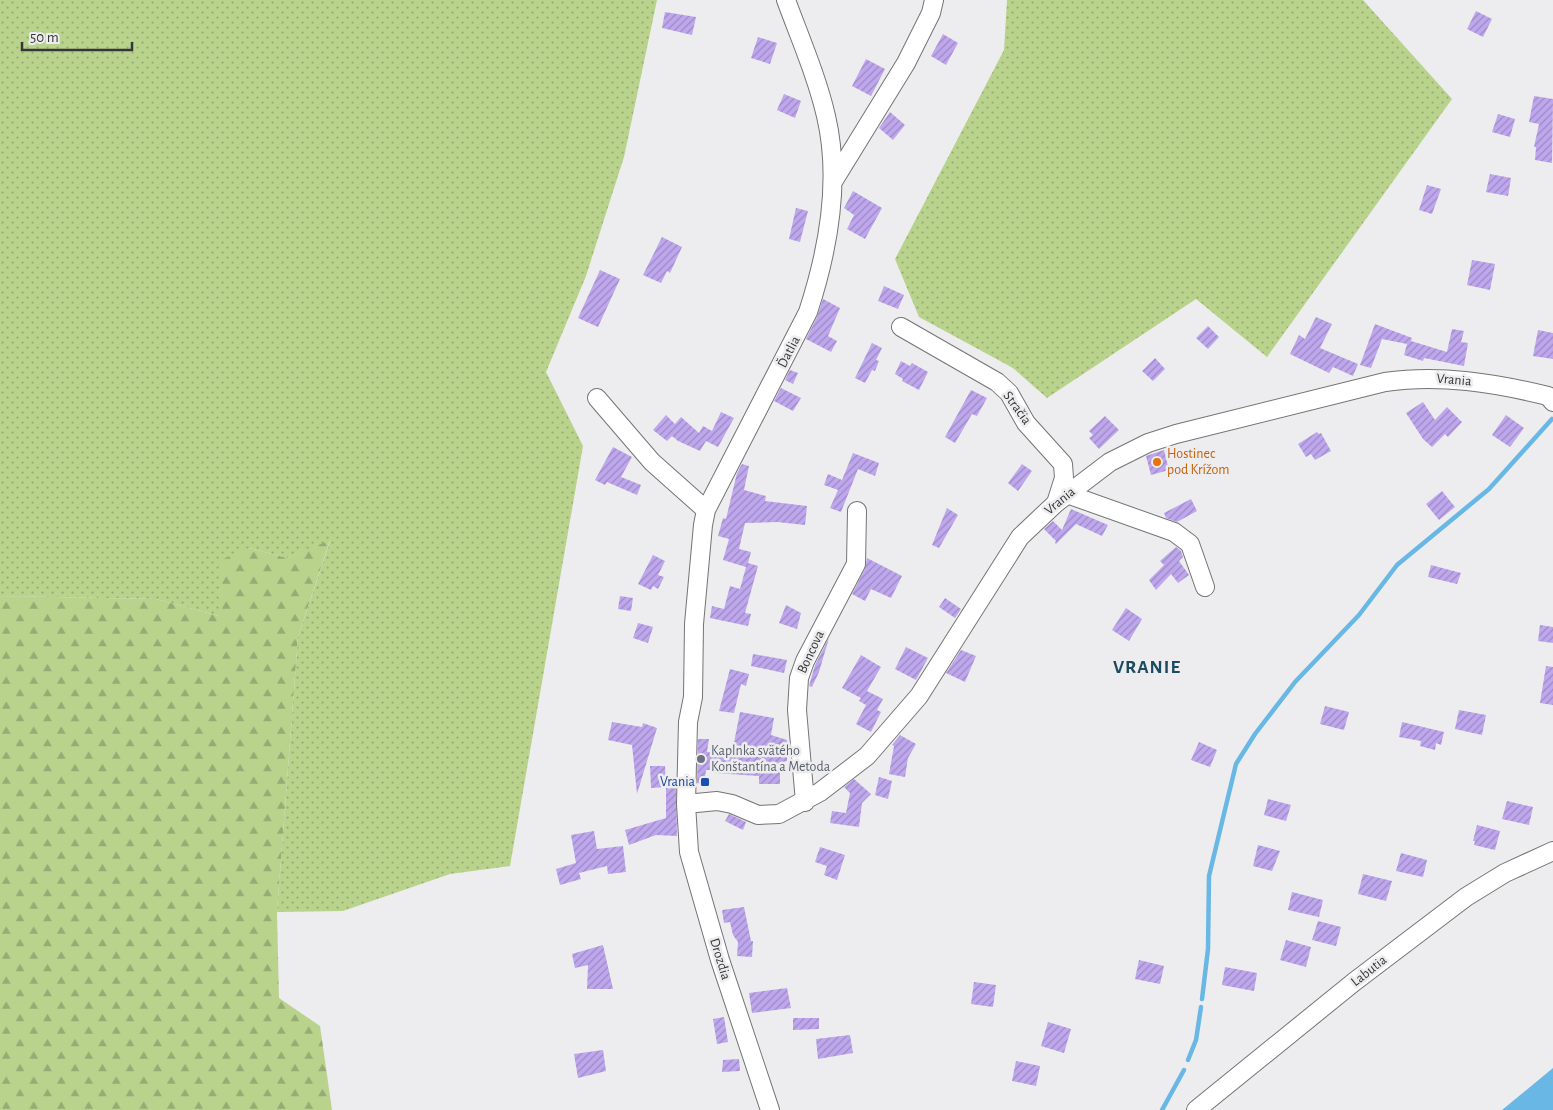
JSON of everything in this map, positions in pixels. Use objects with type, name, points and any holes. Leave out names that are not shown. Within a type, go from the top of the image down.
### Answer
[{"type":"street","name":"Ďatlia","points":[[686,804],[688,722],[693,697],[694,624],[706,510],[808,312],[817,284],[834,180],[826,115],[786,0]]},
{"type":"street","name":"Ďatlia","points":[[834,180],[906,63],[931,13],[934,0]]},
{"type":"street","name":"Stračia","points":[[901,327],[997,382],[1009,394],[1026,423],[1063,464],[1062,498]]},
{"type":"street","name":"Vrania","points":[[686,804],[717,802],[768,816],[779,814],[805,802],[868,756],[904,714],[1020,537],[1062,498],[1110,462],[1148,443],[1176,434],[1385,382],[1434,378],[1482,382],[1551,398]]},
{"type":"street","points":[[597,398],[652,462],[706,510]]},
{"type":"street","points":[[1062,498],[1174,532],[1190,544],[1205,587]]},
{"type":"street","name":"Boncova","points":[[805,802],[797,710],[799,678],[805,660],[856,564],[857,511]]},
{"type":"street","name":"Drozdia","points":[[686,804],[689,852],[695,879],[741,1028],[770,1110]]},
{"type":"street","name":"Labutia","points":[[1196,1110],[1354,982],[1466,896],[1505,874],[1553,851]]},
{"type":"green space","points":[[0,0],[657,0],[624,157],[586,276],[546,372],[583,446],[510,866],[450,874],[343,911],[277,912],[298,637],[330,541],[287,558],[249,548],[219,616],[156,599],[0,596]]},
{"type":"green space","points":[[1007,0],[1363,0],[1452,99],[1267,357],[1196,299],[1047,398],[1013,368],[919,317],[895,259],[1004,50]]},
{"type":"green space","points":[[330,540],[298,637],[277,912],[279,998],[320,1026],[332,1110],[0,1110],[0,596],[156,599],[219,616],[221,560],[249,548],[287,558]]},
{"type":"water","points":[[1553,1068],[1553,1110],[1502,1110]]},
{"type":"building","points":[[1476,11],[1492,19],[1483,37],[1467,29]]},
{"type":"building","points":[[665,12],[696,17],[692,35],[662,28]]},
{"type":"building","points":[[943,34],[958,43],[946,65],[931,56]]},
{"type":"building","points":[[758,37],[777,43],[770,64],[751,58]]},
{"type":"building","points":[[866,59],[885,69],[871,96],[852,86]]},
{"type":"building","points":[[784,94],[801,101],[795,118],[777,110]]},
{"type":"building","points":[[1534,96],[1553,99],[1552,163],[1535,160],[1536,147],[1534,147],[1539,124],[1529,122]]},
{"type":"building","points":[[890,112],[905,125],[893,140],[879,128]]},
{"type":"building","points":[[1498,114],[1515,119],[1510,137],[1492,132]]},
{"type":"building","points":[[1490,174],[1511,178],[1508,196],[1486,192]]},
{"type":"building","points":[[1427,185],[1441,189],[1432,214],[1419,210]]},
{"type":"building","points":[[853,191],[882,208],[865,239],[847,229],[854,215],[844,208]]},
{"type":"building","points":[[796,208],[808,211],[800,242],[789,239]]},
{"type":"building","points":[[662,237],[682,247],[670,273],[667,271],[661,283],[643,275]]},
{"type":"building","points":[[1472,260],[1495,264],[1490,290],[1467,285]]},
{"type":"building","points":[[600,270],[620,279],[598,327],[578,318]]},
{"type":"building","points":[[884,286],[904,295],[898,309],[878,301]]},
{"type":"building","points":[[823,299],[840,308],[828,336],[837,341],[831,352],[806,339],[817,317]]},
{"type":"building","points":[[1316,317],[1332,324],[1320,348],[1358,364],[1353,376],[1333,367],[1329,373],[1290,354],[1299,335],[1305,339]]},
{"type":"building","points":[[1375,324],[1412,338],[1411,341],[1447,352],[1452,329],[1464,331],[1461,342],[1468,343],[1464,366],[1424,358],[1423,361],[1404,355],[1407,344],[1382,339],[1371,368],[1360,365]]},
{"type":"building","points":[[1208,326],[1219,337],[1208,349],[1196,338]]},
{"type":"building","points":[[1538,330],[1553,333],[1553,359],[1533,356]]},
{"type":"building","points":[[872,343],[882,348],[876,360],[879,361],[875,371],[872,370],[865,383],[855,378]]},
{"type":"building","points":[[1155,358],[1165,369],[1153,381],[1142,371]]},
{"type":"building","points":[[901,361],[910,366],[912,363],[928,372],[919,390],[902,381],[903,379],[895,374]]},
{"type":"building","points":[[790,370],[798,373],[793,384],[785,380]]},
{"type":"building","points":[[781,388],[801,398],[793,411],[774,401]]},
{"type":"building","points":[[971,390],[987,398],[977,416],[972,414],[955,443],[945,437]]},
{"type":"building","points":[[1423,402],[1435,420],[1447,407],[1462,422],[1448,437],[1445,434],[1432,447],[1423,439],[1406,413]]},
{"type":"building","points":[[721,412],[734,418],[718,447],[706,441],[700,451],[678,441],[672,436],[667,441],[653,430],[666,415],[675,424],[681,417],[699,433],[703,426],[712,431]]},
{"type":"building","points":[[1506,415],[1524,428],[1510,447],[1492,435]]},
{"type":"building","points":[[1105,416],[1119,430],[1099,449],[1089,438],[1093,435],[1089,431]]},
{"type":"building","points":[[1317,432],[1321,433],[1331,451],[1315,460],[1311,454],[1306,457],[1298,444]]},
{"type":"building","points":[[613,447],[632,457],[621,477],[641,485],[637,495],[607,482],[605,485],[595,480]]},
{"type":"building","name":"Hostinec pod Krížom","points":[[1164,450],[1169,470],[1151,475],[1146,456]]},
{"type":"building","points":[[853,453],[879,463],[875,476],[858,469],[841,512],[830,508],[838,490],[824,485],[828,474],[842,480]]},
{"type":"building","points":[[742,464],[749,466],[744,490],[766,496],[765,501],[807,506],[805,525],[777,522],[745,523],[739,549],[751,552],[748,563],[758,566],[745,613],[751,614],[748,626],[710,618],[712,606],[724,609],[730,586],[740,589],[746,567],[723,560],[729,539],[718,536],[723,518],[726,519],[737,473]]},
{"type":"building","points":[[1022,464],[1032,471],[1018,491],[1008,483]]},
{"type":"building","points":[[1442,491],[1455,507],[1439,520],[1426,504]]},
{"type":"building","points":[[1191,499],[1197,511],[1177,522],[1166,518],[1164,513]]},
{"type":"building","points":[[947,508],[958,515],[939,548],[932,545]]},
{"type":"building","points":[[1071,509],[1108,525],[1102,536],[1076,524],[1056,544],[1056,541],[1044,529],[1053,521],[1062,530]]},
{"type":"building","points":[[1176,547],[1181,551],[1183,557],[1179,561],[1189,575],[1178,583],[1171,574],[1156,590],[1149,580],[1164,565],[1160,561]]},
{"type":"building","points":[[653,555],[665,561],[658,575],[664,577],[658,589],[653,586],[651,590],[638,584]]},
{"type":"building","points":[[867,558],[902,576],[891,598],[871,589],[865,601],[852,594],[865,569]]},
{"type":"building","points":[[1431,565],[1461,573],[1457,584],[1428,577]]},
{"type":"building","points":[[620,596],[633,598],[631,611],[618,609]]},
{"type":"building","points":[[945,598],[961,609],[955,618],[939,607]]},
{"type":"building","points":[[786,605],[801,613],[797,629],[779,623]]},
{"type":"building","points":[[1126,608],[1142,619],[1129,641],[1112,630]]},
{"type":"building","points":[[638,623],[653,627],[648,643],[633,638]]},
{"type":"building","points":[[1540,625],[1553,627],[1553,643],[1538,641]]},
{"type":"building","points":[[829,638],[819,672],[812,687],[809,686],[815,665]]},
{"type":"building","points":[[906,647],[928,658],[916,680],[895,669]]},
{"type":"building","points":[[961,650],[976,656],[965,682],[946,673]]},
{"type":"building","points":[[753,654],[787,660],[784,673],[751,666]]},
{"type":"building","points":[[861,655],[881,667],[867,691],[883,699],[877,710],[881,712],[871,732],[856,724],[866,705],[859,701],[861,698],[842,688]]},
{"type":"building","points":[[1546,666],[1553,667],[1553,705],[1540,703]]},
{"type":"building","points":[[730,669],[749,674],[746,686],[741,684],[734,713],[719,711]]},
{"type":"building","points":[[1325,706],[1349,712],[1344,730],[1320,724]]},
{"type":"building","points":[[1459,710],[1486,715],[1482,735],[1455,729]]},
{"type":"building","points":[[740,712],[774,718],[771,735],[787,740],[787,761],[780,763],[780,784],[759,784],[759,776],[714,773],[714,770],[706,770],[704,784],[697,783],[698,739],[709,739],[707,752],[732,753]]},
{"type":"building","points":[[612,722],[642,727],[643,723],[657,728],[637,794],[632,745],[608,740]]},
{"type":"building","points":[[1402,722],[1444,732],[1441,745],[1436,743],[1435,750],[1420,746],[1421,741],[1399,737]]},
{"type":"building","points":[[900,735],[916,744],[908,758],[905,777],[889,774],[894,746],[892,745]]},
{"type":"building","points":[[1199,742],[1217,750],[1210,767],[1191,760]]},
{"type":"building","points":[[650,766],[665,766],[666,787],[651,788]]},
{"type":"building","points":[[879,777],[892,781],[888,799],[875,795]]},
{"type":"building","points":[[666,778],[676,778],[677,836],[656,835],[629,845],[625,830],[666,818]]},
{"type":"building","points":[[854,779],[871,794],[862,803],[859,827],[830,823],[832,811],[846,813],[850,793],[844,787]]},
{"type":"building","points":[[1268,799],[1291,805],[1286,821],[1264,815]]},
{"type":"building","points":[[1507,801],[1533,807],[1529,825],[1502,819]]},
{"type":"building","points":[[729,814],[746,822],[743,830],[725,821]]},
{"type":"building","points":[[1477,825],[1500,831],[1495,850],[1474,845],[1475,841],[1473,841]]},
{"type":"building","points":[[594,831],[597,849],[623,846],[626,872],[608,874],[607,866],[579,873],[581,879],[560,885],[556,869],[576,863],[571,835]]},
{"type":"building","points":[[1258,845],[1280,851],[1272,871],[1253,866]]},
{"type":"building","points":[[820,847],[845,855],[837,880],[824,875],[827,866],[815,862]]},
{"type":"building","points":[[1401,853],[1427,860],[1423,877],[1396,871]]},
{"type":"building","points":[[1363,874],[1392,881],[1386,901],[1358,894]]},
{"type":"building","points":[[1292,892],[1323,900],[1319,917],[1288,910]]},
{"type":"building","points":[[744,907],[751,941],[753,941],[752,957],[737,956],[738,942],[733,935],[730,922],[724,923],[722,910]]},
{"type":"building","points":[[1318,921],[1341,927],[1336,946],[1312,940]]},
{"type":"building","points":[[1286,940],[1311,947],[1306,967],[1280,960]]},
{"type":"building","points":[[603,945],[613,989],[587,989],[588,965],[575,968],[572,954]]},
{"type":"building","points":[[1139,960],[1164,966],[1160,984],[1135,979]]},
{"type":"building","points":[[1225,967],[1257,973],[1254,991],[1222,985]]},
{"type":"building","points":[[974,982],[996,985],[993,1007],[971,1004]]},
{"type":"building","points":[[787,988],[791,1008],[752,1013],[749,993]]},
{"type":"building","points":[[724,1017],[728,1042],[717,1044],[713,1019]]},
{"type":"building","points":[[793,1018],[819,1018],[819,1029],[793,1030]]},
{"type":"building","points":[[1048,1022],[1071,1029],[1064,1053],[1041,1046]]},
{"type":"building","points":[[850,1035],[853,1053],[818,1059],[816,1039]]},
{"type":"building","points":[[603,1050],[606,1071],[578,1078],[574,1054]]},
{"type":"building","points":[[739,1059],[740,1071],[722,1072],[723,1060]]},
{"type":"building","points":[[1016,1061],[1040,1066],[1036,1086],[1012,1081]]},
{"type":"waterway","points":[[1202,999],[1208,949],[1209,876],[1236,764],[1255,734],[1295,682],[1359,615],[1397,565],[1489,489],[1552,419]]},
{"type":"waterway","points":[[1188,1060],[1196,1040],[1201,1007]]},
{"type":"waterway","points":[[1162,1110],[1184,1070]]},
{"type":"place","name":"Hostinec pod Krížom","points":[[1157,462]]},
{"type":"place","name":"Kaplnka svätého Konštantína a Metoda","points":[[701,759]]},
{"type":"place","name":"Vrania","points":[[705,782]]},
{"type":"district","name":"VRANIE","points":[[1147,667]]}]
